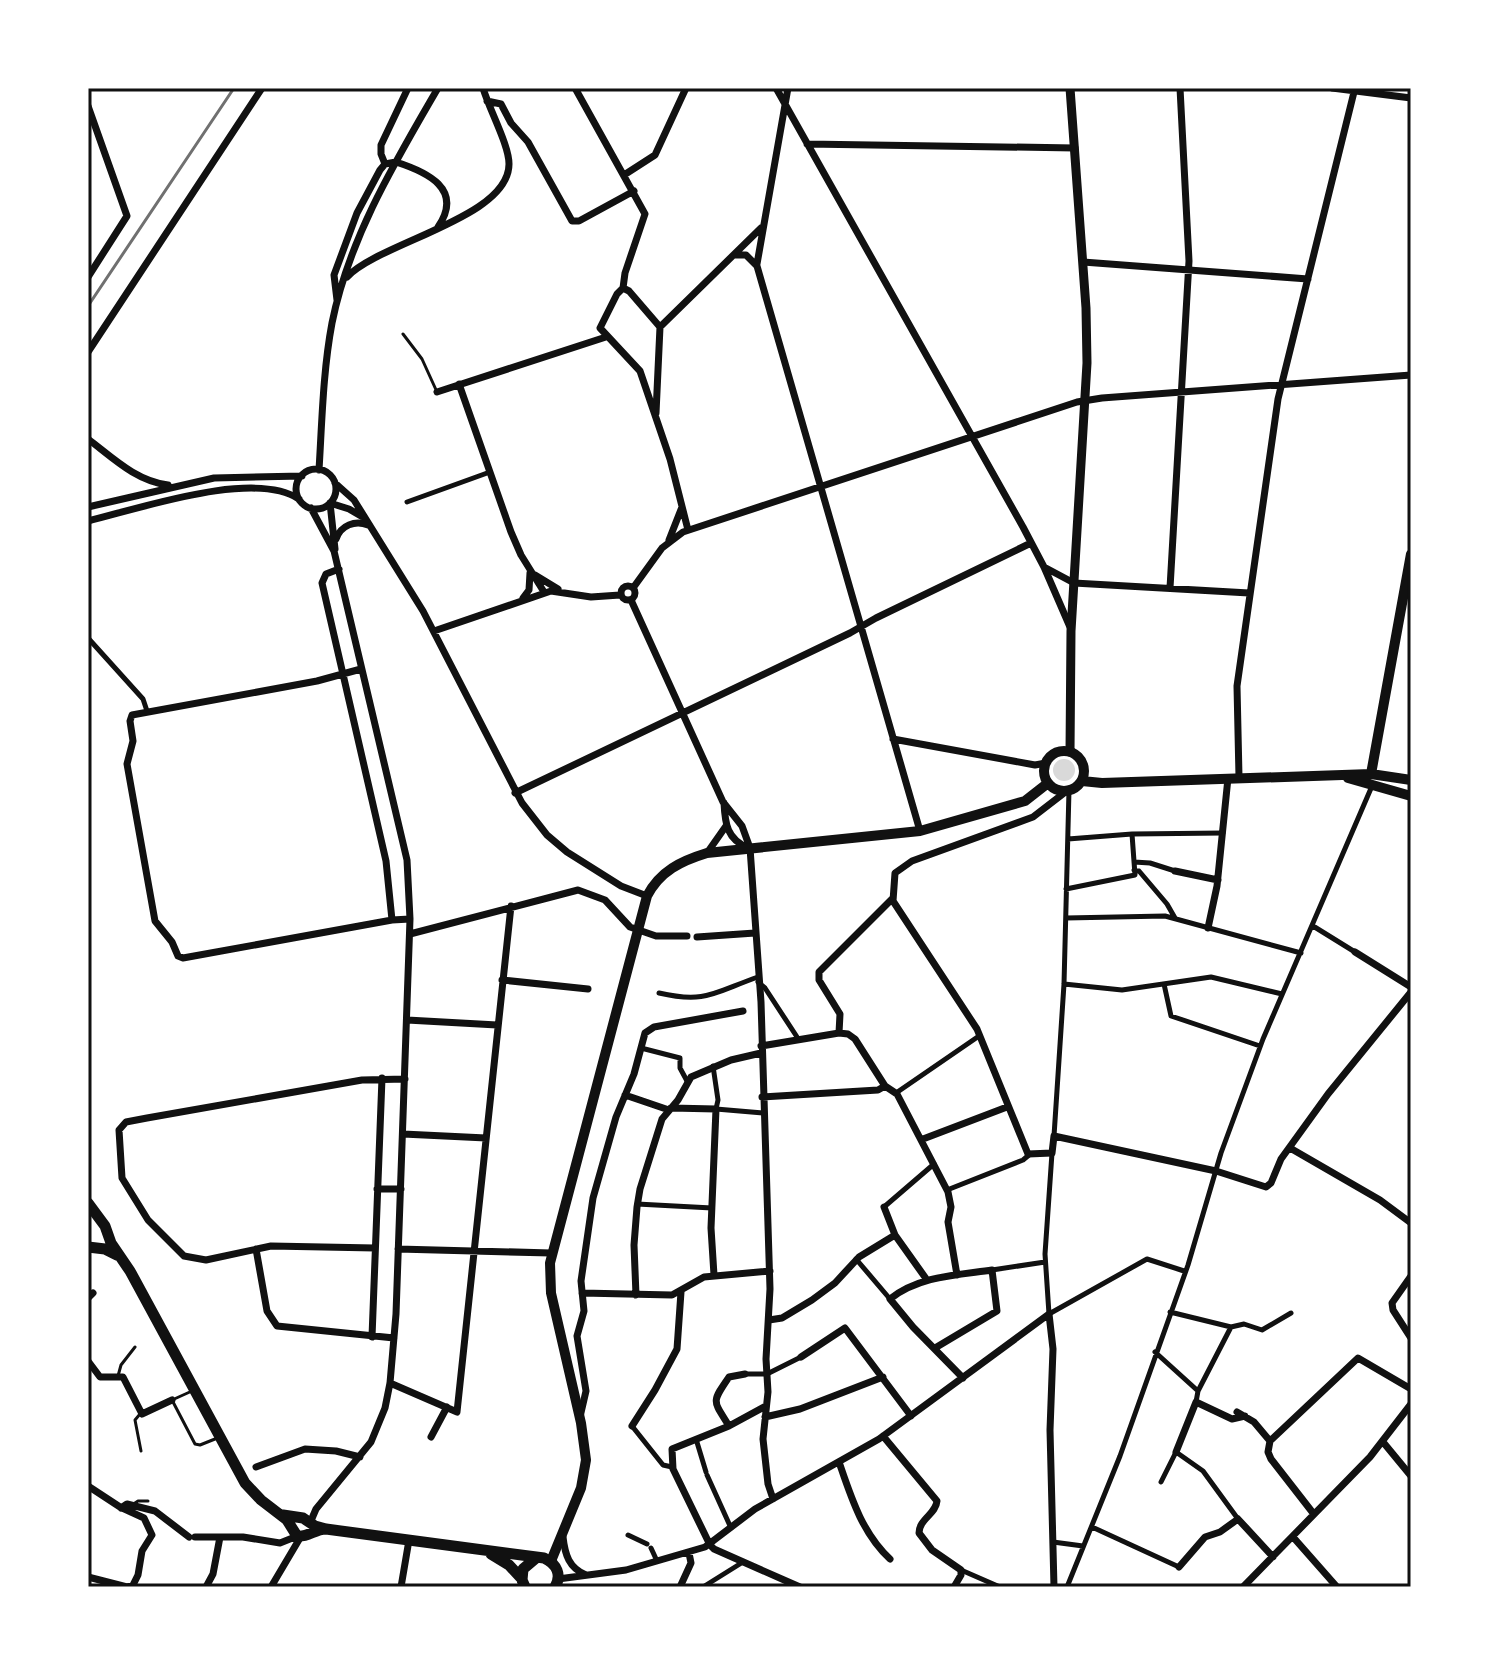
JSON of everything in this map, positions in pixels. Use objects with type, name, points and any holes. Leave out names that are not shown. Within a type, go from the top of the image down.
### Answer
[{"type":"highway","points":[[89,1206],[88,1222],[102,1223]]},
{"type":"highway","points":[[89,1206],[107,1229],[108,1237],[250,1490],[300,1528],[551,1561],[556,1567],[556,1583]]},
{"type":"highway","points":[[93,1248],[105,1244],[108,1237]]},
{"type":"highway","points":[[93,1248],[112,1251],[121,1258]]},
{"type":"highway","points":[[487,1552],[505,1562],[523,1583]]},
{"type":"highway","points":[[523,1583],[526,1564],[536,1558]]},
{"type":"main road","points":[[1375,782],[1411,554]]},
{"type":"main road","points":[[1082,781],[1084,766],[1070,752],[1056,753],[1046,763],[1044,775],[1056,789],[1068,790],[1082,781],[1342,776],[1375,782],[1411,796]]},
{"type":"main road","points":[[1375,782],[1411,780]]},
{"type":"main road","points":[[551,1561],[581,1488],[585,1470],[584,1443],[550,1289],[551,1253],[647,896],[666,872],[684,861],[707,853],[920,831],[1025,801],[1048,783]]},
{"type":"street","points":[[88,352],[262,88]]},
{"type":"street","points":[[385,164],[381,145],[408,88]]},
{"type":"street","points":[[319,470],[327,355],[343,283],[363,226],[438,88]]},
{"type":"street","points":[[343,283],[360,266],[436,229],[492,197],[505,183],[508,155],[483,88]]},
{"type":"street","points":[[575,88],[645,214],[623,288],[600,324],[606,337],[640,371],[688,530]]},
{"type":"street","points":[[624,175],[655,155],[686,88]]},
{"type":"street","points":[[776,88],[1031,543],[1071,631]]},
{"type":"street","points":[[788,88],[757,266],[920,831]]},
{"type":"street","points":[[1070,88],[1087,341],[1071,631],[1070,752]]},
{"type":"street","points":[[1170,588],[1188,270],[1180,88]]},
{"type":"street","points":[[1332,88],[1411,98]]},
{"type":"street","points":[[1208,928],[1234,778],[1237,686],[1282,385],[1355,89]]},
{"type":"street","points":[[487,101],[500,103],[511,123],[526,139],[572,221],[579,221],[634,191]]},
{"type":"street","points":[[88,106],[127,216],[88,277]]},
{"type":"street","points":[[807,144],[1075,148]]},
{"type":"street","points":[[337,303],[334,275],[344,245],[366,194],[385,164],[396,162],[427,175],[444,191],[446,212],[436,229]]},
{"type":"street","points":[[660,327],[763,225]]},
{"type":"street","points":[[735,255],[746,255],[757,266]]},
{"type":"street","points":[[1083,262],[1308,279]]},
{"type":"street","points":[[623,288],[660,327],[656,416]]},
{"type":"street","points":[[437,392],[606,337]]},
{"type":"street","points":[[640,371],[650,376],[659,371]]},
{"type":"street","points":[[666,545],[688,530],[1085,400],[1411,375]]},
{"type":"street","points":[[459,384],[511,532],[544,592]]},
{"type":"street","points":[[88,439],[129,470],[151,482],[180,485]]},
{"type":"street","points":[[125,498],[135,486],[129,470]]},
{"type":"street","points":[[299,499],[297,485],[302,476],[319,470],[330,475],[352,498],[434,631],[515,793],[544,833],[564,850],[617,884],[647,896]]},
{"type":"street","points":[[407,502],[490,472]]},
{"type":"street","points":[[88,507],[226,477],[302,476]]},
{"type":"street","points":[[311,508],[319,509],[330,503],[335,495],[335,483]]},
{"type":"street","points":[[88,521],[224,489],[263,489],[290,494],[311,508],[334,551],[339,569],[407,860],[410,919],[394,1338],[390,1383],[378,1427],[360,1457],[318,1508],[283,1543],[243,1537],[192,1537],[155,1511],[126,1504],[121,1508]]},
{"type":"street","points":[[330,503],[349,509],[368,523]]},
{"type":"street","points":[[330,503],[334,551]]},
{"type":"street","points":[[633,588],[666,545],[682,504]]},
{"type":"street","points":[[335,540],[342,529],[352,524],[368,523]]},
{"type":"street","points":[[515,793],[1031,543]]},
{"type":"street","points":[[1054,571],[1076,562]]},
{"type":"street","points":[[1043,566],[1074,583],[1249,593]]},
{"type":"street","points":[[339,569],[326,574],[322,583],[386,861],[392,920]]},
{"type":"street","points":[[530,570],[567,592],[591,597],[620,595],[623,599],[631,600]]},
{"type":"street","points":[[521,600],[529,590],[530,570]]},
{"type":"street","points":[[620,595],[624,587],[633,588]]},
{"type":"street","points":[[631,600],[635,594],[633,588]]},
{"type":"street","points":[[434,631],[544,592],[567,592]]},
{"type":"street","points":[[631,600],[723,802],[746,833],[750,848],[770,1271],[764,1445],[768,1484],[773,1499]]},
{"type":"street","points":[[88,638],[143,699],[147,711]]},
{"type":"street","points":[[361,669],[317,681],[134,714],[130,719],[133,741],[127,764],[155,921],[172,942],[178,956],[186,958],[410,919]]},
{"type":"street","points":[[893,739],[1035,765],[1046,763]]},
{"type":"street","points":[[1067,1587],[1120,1456],[1188,1265],[1216,1171],[1260,1046],[1375,782]]},
{"type":"street","points":[[1054,1587],[1050,1430],[1053,1349],[1045,1262],[1064,984],[1068,790]]},
{"type":"street","points":[[1029,1155],[979,1036],[893,898],[894,875],[897,869],[912,861],[1038,815],[1068,790]]},
{"type":"street","points":[[723,802],[726,826],[738,844],[750,848]]},
{"type":"street","points":[[707,853],[726,826]]},
{"type":"street","points":[[1068,839],[1132,834],[1223,833]]},
{"type":"street","points":[[1066,889],[1135,875],[1132,834]]},
{"type":"street","points":[[1134,862],[1218,880]]},
{"type":"street","points":[[1134,870],[1139,871],[1176,919]]},
{"type":"street","points":[[410,934],[581,890],[605,900],[624,922],[638,929],[656,936],[687,936]]},
{"type":"street","points":[[839,1033],[840,1014],[818,974],[893,898]]},
{"type":"street","points":[[390,1383],[457,1412],[511,906]]},
{"type":"street","points":[[1066,918],[1165,916],[1301,953]]},
{"type":"street","points":[[1054,1136],[1216,1171],[1266,1187],[1271,1183],[1281,1159],[1349,1066],[1411,989],[1313,926]]},
{"type":"street","points":[[697,937],[755,933]]},
{"type":"street","points":[[1064,984],[1122,990],[1211,977],[1282,994]]},
{"type":"street","points":[[502,980],[588,989]]},
{"type":"street","points":[[659,993],[679,998],[710,997],[758,980]]},
{"type":"street","points":[[758,980],[799,1040]]},
{"type":"street","points":[[1164,984],[1171,1016],[1260,1046]]},
{"type":"street","points":[[579,1418],[586,1395],[577,1340],[584,1311],[581,1281],[593,1198],[645,1033],[651,1028],[743,1011]]},
{"type":"street","points":[[407,1020],[497,1025]]},
{"type":"street","points":[[636,1295],[634,1243],[637,1204],[659,1126],[682,1095],[687,1081],[713,1066],[761,1050],[839,1033],[855,1039],[923,1139],[951,1205],[948,1222],[957,1275]]},
{"type":"street","points":[[762,1097],[891,1090],[979,1036]]},
{"type":"street","points":[[641,1048],[680,1058],[680,1068],[687,1081]]},
{"type":"street","points":[[713,1066],[718,1100],[712,1208],[714,1275]]},
{"type":"street","points":[[372,1337],[382,1078]]},
{"type":"street","points":[[375,1248],[276,1246],[206,1260],[194,1260],[180,1254],[146,1217],[122,1178],[119,1133],[122,1125],[362,1080],[405,1079]]},
{"type":"street","points":[[625,1095],[670,1109],[763,1113]]},
{"type":"street","points":[[923,1139],[1007,1107]]},
{"type":"street","points":[[403,1134],[486,1138]]},
{"type":"street","points":[[1290,1148],[1380,1200],[1411,1223]]},
{"type":"street","points":[[947,1190],[1029,1155],[1052,1153]]},
{"type":"street","points":[[927,1280],[895,1235],[884,1207],[934,1164]]},
{"type":"street","points":[[377,1189],[401,1189]]},
{"type":"street","points":[[637,1204],[712,1208]]},
{"type":"street","points":[[769,1320],[784,1317],[812,1300],[835,1283],[856,1259],[895,1235]]},
{"type":"street","points":[[256,1249],[267,1311],[277,1326],[394,1338]]},
{"type":"street","points":[[398,1249],[551,1253]]},
{"type":"street","points":[[856,1259],[963,1378]]},
{"type":"street","points":[[556,1583],[658,1562],[710,1545],[773,1499],[883,1436],[1049,1314],[1147,1259],[1184,1271]]},
{"type":"street","points":[[890,1299],[899,1291],[927,1280],[1045,1262]]},
{"type":"street","points":[[935,1348],[997,1311],[992,1270]]},
{"type":"street","points":[[582,1293],[669,1296],[681,1292],[697,1279],[770,1271]]},
{"type":"street","points":[[1411,1276],[1392,1303],[1393,1310],[1411,1338]]},
{"type":"street","points":[[672,1467],[664,1466],[652,1454],[632,1426],[678,1346],[681,1292]]},
{"type":"street","points":[[1170,1312],[1265,1330],[1291,1313]]},
{"type":"street","points":[[1161,1482],[1176,1452],[1198,1391],[1233,1326]]},
{"type":"street","points":[[729,1426],[715,1399],[729,1377],[767,1374],[801,1357],[845,1328],[911,1416]]},
{"type":"street","points":[[1155,1352],[1198,1391]]},
{"type":"street","points":[[1313,1513],[1271,1459],[1268,1452],[1270,1441],[1358,1358],[1411,1389]]},
{"type":"street","points":[[88,1361],[100,1377],[124,1378],[141,1413],[172,1400]]},
{"type":"street","points":[[765,1417],[800,1409],[883,1377]]},
{"type":"street","points":[[1196,1402],[1232,1419],[1241,1414],[1254,1422],[1270,1441]]},
{"type":"street","points":[[1243,1587],[1383,1442],[1411,1404]]},
{"type":"street","points":[[766,1406],[729,1426],[672,1449],[672,1467],[710,1545],[800,1587]]},
{"type":"street","points":[[431,1437],[447,1407]]},
{"type":"street","points":[[883,1436],[937,1501],[936,1507],[920,1526],[921,1538],[932,1550],[983,1584],[999,1587]]},
{"type":"street","points":[[696,1438],[706,1473],[731,1528]]},
{"type":"street","points":[[1383,1442],[1411,1476]]},
{"type":"street","points":[[256,1467],[305,1449],[336,1451],[360,1457]]},
{"type":"street","points":[[1176,1452],[1203,1471],[1238,1519],[1273,1557]]},
{"type":"street","points":[[839,1462],[852,1503],[876,1546],[890,1559]]},
{"type":"street","points":[[88,1486],[121,1508],[144,1518],[151,1537],[143,1550],[132,1586],[88,1577]]},
{"type":"street","points":[[1092,1527],[1179,1567],[1208,1535],[1220,1532],[1238,1519]]},
{"type":"street","points":[[271,1587],[293,1550],[300,1528]]},
{"type":"street","points":[[563,1534],[569,1562],[578,1571],[590,1575]]},
{"type":"street","points":[[628,1535],[649,1546],[658,1562]]},
{"type":"street","points":[[206,1587],[213,1574],[220,1537]]},
{"type":"street","points":[[1293,1537],[1337,1587]]},
{"type":"street","points":[[1052,1538],[1084,1545]]},
{"type":"street","points":[[401,1587],[409,1540]]},
{"type":"street","points":[[269,1542],[293,1550]]},
{"type":"street","points":[[680,1587],[691,1565],[689,1553]]},
{"type":"street","points":[[703,1587],[744,1562]]},
{"type":"street","points":[[954,1587],[961,1575],[960,1569]]},
{"type":"street","points":[[590,1575],[594,1587]]},
{"type":"lane","points":[[403,334],[422,359],[437,392]]},
{"type":"lane","points":[[118,1376],[135,1347]]},
{"type":"lane","points":[[194,1390],[172,1400],[196,1444],[201,1445],[219,1437]]},
{"type":"lane","points":[[141,1413],[135,1420],[141,1451]]},
{"type":"lane","points":[[132,1505],[138,1501],[148,1501]]},
{"type":"shaded area","points":[[1060,759],[1068,759],[1075,770],[1068,781],[1060,781],[1053,774],[1053,766]]},
{"type":"railway","points":[[88,306],[234,88]]}]
